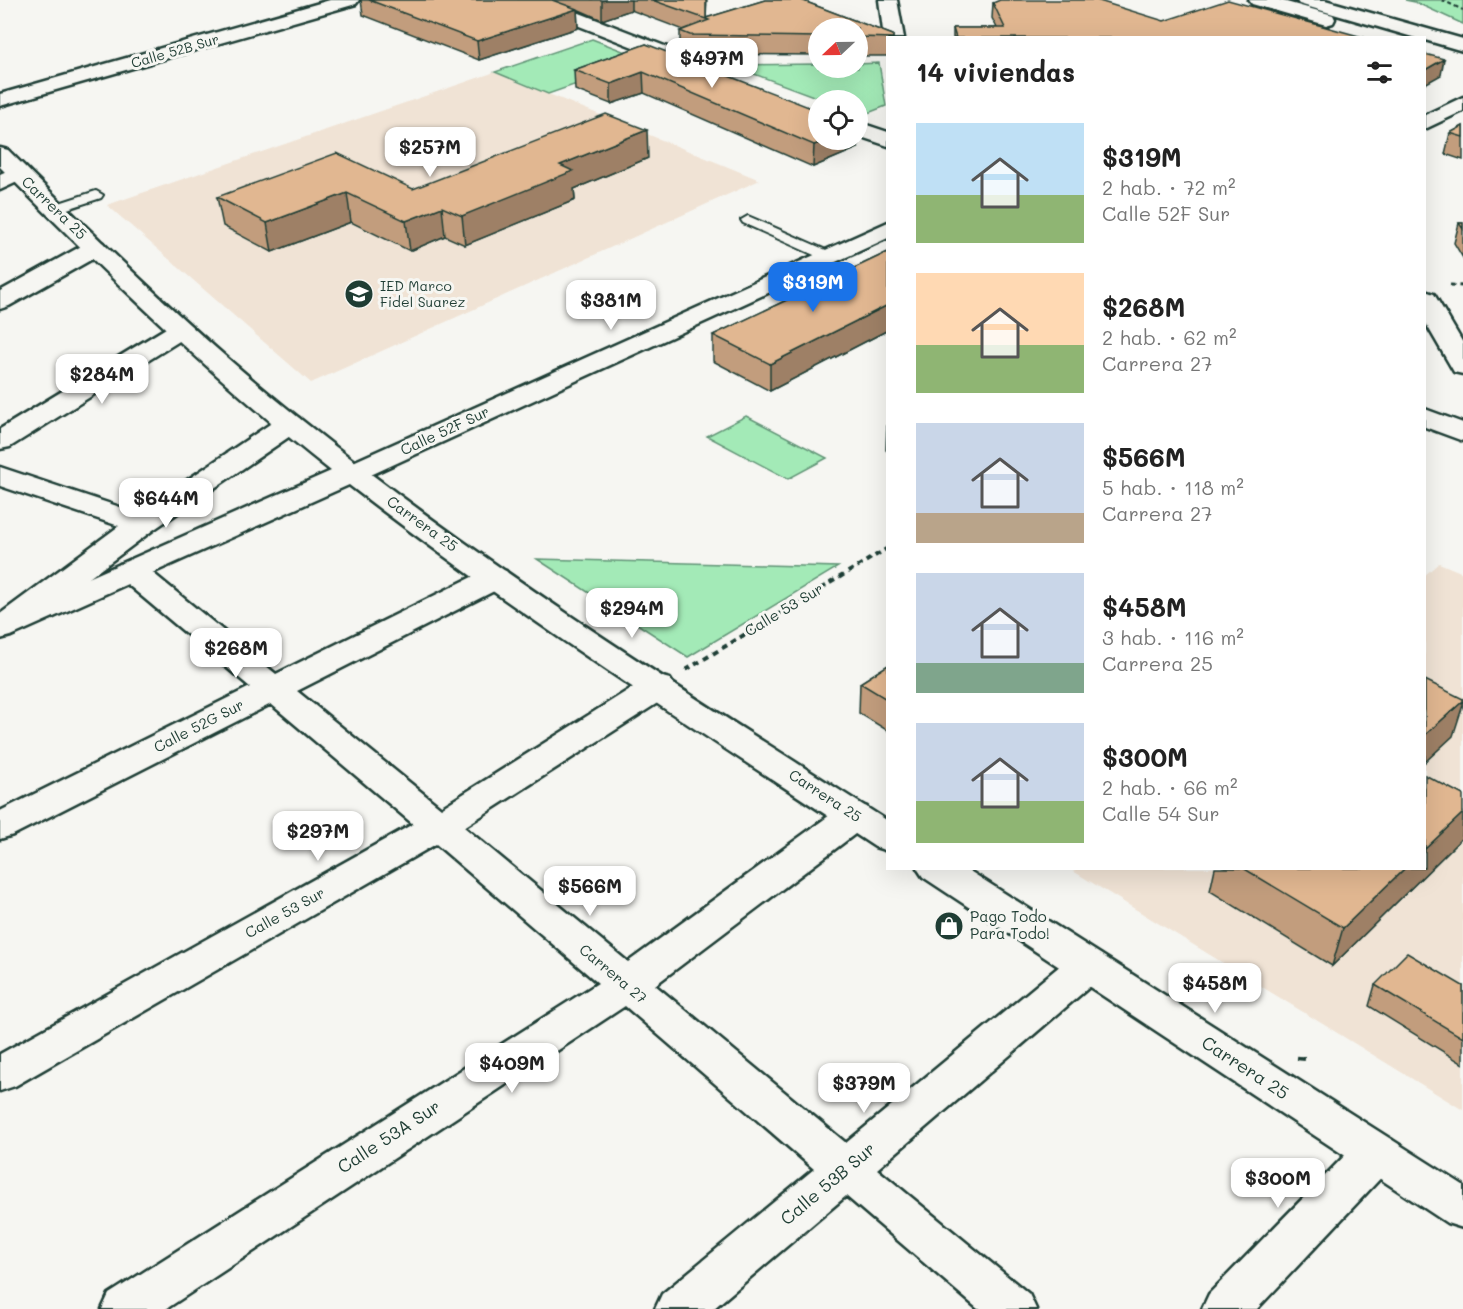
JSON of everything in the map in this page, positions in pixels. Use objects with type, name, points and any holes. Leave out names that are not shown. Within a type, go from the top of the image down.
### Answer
[{"type":"street","points":[[293,0],[315,10]]},
{"type":"street","name":"Calle 52B Sur","points":[[0,100],[350,0]]},
{"type":"street","points":[[529,0],[707,70]]},
{"type":"street","points":[[888,0],[894,36]]},
{"type":"street","points":[[1258,0],[1382,36]]},
{"type":"street","points":[[1305,0],[1463,45]]},
{"type":"street","points":[[1426,48],[1463,59]]},
{"type":"street","points":[[1426,122],[1463,103]]},
{"type":"street","points":[[868,132],[886,139]]},
{"type":"street","name":"Carrera 25","points":[[5,174],[55,209],[180,330],[289,424],[352,473],[495,578],[669,680],[871,827]]},
{"type":"street","name":"Calle 52F Sur","points":[[0,629],[352,473],[886,230]]},
{"type":"street","points":[[0,301],[95,248]]},
{"type":"street","points":[[1426,301],[1463,366]]},
{"type":"street","points":[[0,441],[180,330]]},
{"type":"street","points":[[1426,417],[1463,433]]},
{"type":"street","points":[[0,629],[142,525],[289,424]]},
{"type":"street","points":[[0,476],[142,525]]},
{"type":"street","name":"Carrera 27","points":[[131,571],[439,826],[1012,1309]]},
{"type":"street","name":"Calle 52G Sur","points":[[0,826],[495,578]]},
{"type":"street","name":"Calle 53 Sur","points":[[0,1074],[439,826],[669,680]]},
{"type":"street","name":"Calle 53A Sur","points":[[126,1309],[871,827]]},
{"type":"street","name":"Carrera 25","points":[[939,870],[1463,1209]]},
{"type":"street","name":"Calle 53B Sur","points":[[679,1309],[1087,966]]},
{"type":"street","points":[[1226,1309],[1376,1153]]},
{"type":"lane","points":[[55,209],[96,195]]},
{"type":"lane","points":[[748,220],[828,256]]},
{"type":"path","points":[[1442,0],[1463,10]]},
{"type":"path","name":"Calle 53 Sur","points":[[669,680],[886,549]]},
{"type":"shaded area","name":"IED Marco Fidel Suarez","points":[[495,72],[760,180],[311,383],[107,205]]},
{"type":"shaded area","points":[[1439,563],[1463,573],[1463,1110],[1073,871],[1426,870],[1426,574]]},
{"type":"green space","points":[[1405,0],[1463,0],[1463,24],[1415,2]]},
{"type":"green space","points":[[592,39],[646,60],[548,94],[495,72]]},
{"type":"green space","points":[[879,63],[886,106],[868,113],[868,90],[808,90],[808,94],[730,65],[808,64],[808,78],[868,78],[868,64]]},
{"type":"green space","points":[[746,416],[827,458],[788,479],[707,436]]},
{"type":"green space","points":[[537,559],[838,567],[688,657]]},
{"type":"building","points":[[369,0],[552,0],[577,9],[477,41]]},
{"type":"building","points":[[652,0],[706,0],[706,18],[765,0],[801,0],[848,18],[808,18],[808,37],[690,35],[680,31],[709,20]]},
{"type":"building","points":[[1000,0],[1096,0],[1164,21],[1228,0],[1359,36],[955,36],[953,28],[1005,28],[993,3]]},
{"type":"building","points":[[868,25],[893,35],[886,38],[868,37]]},
{"type":"building","points":[[646,44],[808,107],[808,142],[643,72],[611,84],[574,70]]},
{"type":"building","points":[[1426,54],[1444,59],[1426,69]]},
{"type":"building","points":[[606,114],[647,130],[560,165],[573,171],[462,216],[442,207],[406,221],[347,193],[267,223],[217,197],[337,153],[413,189]]},
{"type":"building","points":[[1463,126],[1463,137],[1450,133]]},
{"type":"building","points":[[886,253],[886,306],[770,364],[713,335]]},
{"type":"building","points":[[886,666],[886,699],[860,683]]},
{"type":"building","points":[[1426,680],[1463,701],[1426,734]]},
{"type":"building","points":[[1426,776],[1463,795],[1463,813],[1426,848]]},
{"type":"building","points":[[1246,870],[1403,870],[1343,928]]},
{"type":"building","points":[[1407,953],[1463,986],[1463,1038],[1375,985]]},
{"type":"place","name":"IED Marco Fidel Suarez","points":[[359,294]]},
{"type":"place","name":"Pago Todo Para Todo!","points":[[949,926]]}]
